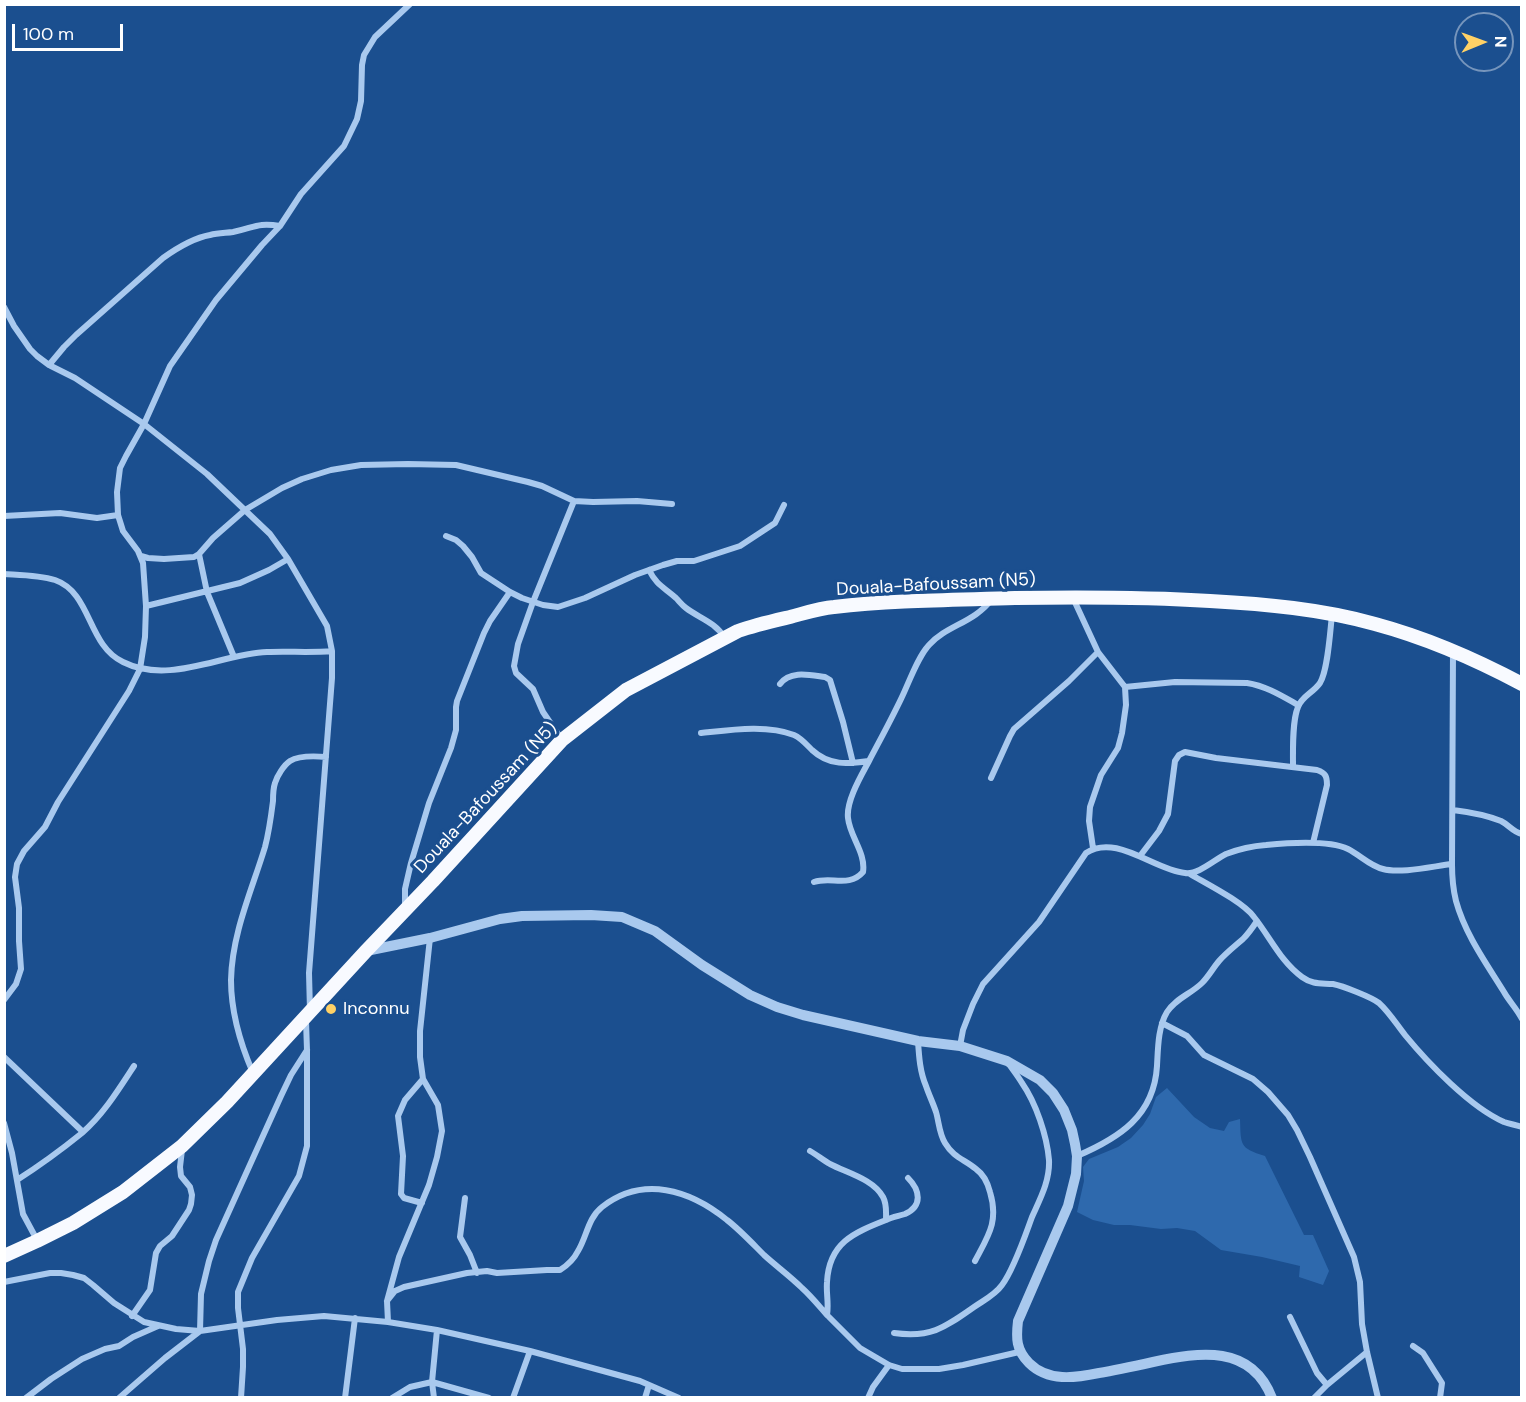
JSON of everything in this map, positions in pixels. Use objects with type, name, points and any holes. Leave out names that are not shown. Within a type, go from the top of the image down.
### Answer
[{"type":"highway","name":"Douala-Bafoussam (N5)","points":[[4,1256],[73,1223],[123,1192],[182,1146],[220,1110],[562,740],[626,690],[725,638],[756,625],[833,607],[934,600],[1156,598],[1272,605],[1332,614],[1416,636],[1521,684]]},
{"type":"street","points":[[4,1000],[16,984],[21,969],[19,908],[15,877],[17,864],[24,851],[45,827],[140,669],[146,637],[144,570],[141,556],[123,531],[118,515],[117,492],[120,468],[144,424],[170,366],[223,290],[280,226],[301,194],[344,146],[357,119],[361,102],[364,55],[375,37],[410,4]]},
{"type":"street","points":[[49,365],[76,335],[173,250],[208,235],[235,232],[254,225],[280,226]]},
{"type":"street","points":[[4,307],[30,350],[49,365],[75,378],[144,424],[207,474],[270,534],[288,559],[327,626],[332,651],[332,678],[309,973],[307,1146],[299,1176],[252,1258],[238,1292],[239,1326],[243,1349],[241,1398]]},
{"type":"street","points":[[141,556],[156,559],[190,558],[199,554],[213,538],[245,510],[282,488],[331,470],[361,465],[456,465],[542,486],[574,501],[637,501],[672,504]]},
{"type":"street","points":[[562,740],[543,712],[532,689],[516,673],[514,666],[518,644],[533,602],[574,501]]},
{"type":"street","points":[[446,536],[463,546],[481,573],[510,592],[550,607],[566,605],[585,598],[649,570],[678,561],[694,561],[740,546],[775,523],[784,505]]},
{"type":"street","points":[[4,516],[60,513],[97,518],[118,515]]},
{"type":"street","points":[[199,554],[207,592],[234,657]]},
{"type":"street","points":[[146,606],[240,583],[288,559]]},
{"type":"street","points":[[649,570],[660,586],[686,608],[713,624],[725,638]]},
{"type":"street","points":[[4,574],[42,577],[54,580],[68,588],[80,600],[103,645],[121,662],[140,669],[161,671],[267,652],[332,651]]},
{"type":"street","points":[[405,910],[408,872],[429,803],[454,740],[457,701],[484,633],[510,592]]},
{"type":"street","points":[[1073,597],[1098,652],[1125,687],[1126,705],[1118,748],[1101,776],[1090,807],[1089,821],[1093,848]]},
{"type":"street","points":[[814,882],[827,879],[848,881],[863,872],[864,864],[848,817],[850,802],[855,790],[928,646],[980,613],[993,599]]},
{"type":"street","points":[[1293,767],[1295,714],[1298,705],[1318,686],[1321,680],[1326,662],[1332,614]]},
{"type":"street","points":[[1453,651],[1453,890],[1461,916],[1486,964],[1521,1013]]},
{"type":"street","points":[[991,778],[1014,729],[1098,652]]},
{"type":"street","points":[[780,684],[786,677],[793,676],[825,677],[830,680],[853,763]]},
{"type":"street","points":[[1125,687],[1175,682],[1247,683],[1266,688],[1298,705]]},
{"type":"street","points":[[701,733],[752,729],[777,731],[794,735],[823,758],[840,764],[869,761]]},
{"type":"street","points":[[1140,856],[1160,831],[1168,814],[1173,767],[1179,755],[1185,753],[1323,772],[1327,777],[1327,785],[1313,843]]},
{"type":"street","points":[[253,1073],[241,1043],[231,980],[239,925],[265,845],[275,783],[280,772],[290,761],[299,757],[326,757]]},
{"type":"street","points":[[1453,810],[1496,819],[1521,834]]},
{"type":"street","points":[[1190,874],[1242,848],[1313,843],[1348,849],[1378,867],[1391,871],[1452,864]]},
{"type":"street","points":[[960,1046],[966,1021],[983,984],[1039,922],[1086,853],[1093,848],[1112,848],[1140,856],[1177,872],[1190,874],[1245,909],[1254,916],[1292,969],[1302,977],[1311,983],[1332,984],[1347,988],[1377,1002],[1453,1085],[1485,1111],[1503,1121],[1521,1127]]},
{"type":"street","points":[[366,951],[430,938],[500,919],[522,916],[622,917],[655,931],[702,965],[750,995],[777,1007],[918,1041],[960,1046],[1006,1061],[1040,1080],[1053,1093],[1064,1110],[1072,1130],[1077,1156],[1074,1188],[1068,1206],[1018,1321],[1016,1341],[1019,1352],[1036,1370],[1064,1378],[1081,1377],[1195,1354],[1216,1354],[1230,1357],[1254,1369],[1264,1381],[1272,1398]]},
{"type":"street","points":[[1077,1156],[1119,1135],[1129,1126],[1142,1109],[1153,1088],[1162,1023],[1166,1014],[1178,1000],[1201,984],[1219,961],[1247,935],[1257,921]]},
{"type":"street","points":[[388,1322],[387,1301],[399,1257],[429,1185],[442,1131],[438,1105],[423,1079],[420,1057],[420,1031],[430,938]]},
{"type":"street","points":[[1162,1023],[1187,1036],[1204,1055],[1253,1079],[1268,1092],[1288,1116],[1310,1156],[1354,1257],[1360,1282],[1362,1324],[1378,1398]]},
{"type":"street","points":[[918,1041],[921,1069],[937,1114],[942,1137],[951,1151],[975,1167],[983,1176],[993,1201],[992,1225],[975,1261]]},
{"type":"street","points":[[200,1331],[201,1294],[216,1240],[291,1075],[307,1050]]},
{"type":"street","points":[[4,1057],[83,1132]]},
{"type":"street","points":[[894,1333],[926,1333],[949,1325],[989,1298],[1003,1284],[1014,1263],[1043,1192],[1049,1161],[1040,1121],[1028,1093],[1006,1061]]},
{"type":"street","points":[[17,1180],[83,1132],[134,1066]]},
{"type":"street","points":[[422,1203],[404,1198],[401,1194],[403,1156],[398,1122],[405,1100],[423,1079]]},
{"type":"street","points":[[4,1123],[23,1214],[37,1241]]},
{"type":"street","points":[[132,1316],[150,1290],[156,1253],[160,1246],[172,1236],[191,1204],[190,1186],[181,1176],[182,1146]]},
{"type":"street","points":[[810,1150],[830,1163],[865,1180],[875,1188],[882,1196],[886,1208],[886,1220]]},
{"type":"street","points":[[827,1315],[828,1266],[833,1254],[852,1235],[903,1215],[915,1207],[918,1200],[917,1189],[908,1178]]},
{"type":"street","points":[[387,1301],[394,1291],[404,1287],[467,1273],[560,1270],[571,1262],[578,1252],[593,1216],[602,1207],[634,1190],[666,1189],[708,1206],[727,1220],[803,1289],[860,1348],[889,1365],[902,1369],[939,1369],[1019,1352]]},
{"type":"street","points":[[465,1198],[460,1237],[477,1273]]},
{"type":"street","points":[[4,1282],[50,1273],[73,1275],[84,1278],[114,1303],[144,1322],[200,1331],[324,1316],[388,1322],[437,1330],[530,1351],[640,1381],[679,1398]]},
{"type":"street","points":[[1290,1317],[1317,1372],[1327,1384]]},
{"type":"street","points":[[345,1398],[355,1318]]},
{"type":"street","points":[[26,1398],[82,1359],[105,1349],[119,1346],[158,1326]]},
{"type":"street","points":[[434,1398],[432,1382],[437,1330]]},
{"type":"street","points":[[119,1398],[200,1331]]},
{"type":"street","points":[[1413,1346],[1423,1353],[1442,1383],[1440,1398]]},
{"type":"street","points":[[513,1398],[530,1351]]},
{"type":"street","points":[[1314,1398],[1327,1384],[1367,1352]]},
{"type":"street","points":[[868,1398],[889,1365]]},
{"type":"street","points":[[392,1398],[410,1388],[432,1382],[489,1398]]},
{"type":"street","points":[[645,1398],[649,1385]]},
{"type":"shaded area","points":[[1167,1088],[1194,1117],[1210,1128],[1224,1131],[1229,1122],[1240,1119],[1243,1144],[1246,1148],[1265,1156],[1304,1235],[1313,1235],[1329,1271],[1323,1285],[1299,1277],[1300,1266],[1221,1250],[1195,1231],[1114,1225],[1093,1220],[1077,1212],[1084,1181],[1083,1167],[1089,1159],[1118,1147],[1131,1138],[1150,1114],[1156,1097]]},
{"type":"place","name":"Inconnu","points":[[331,1009]]}]
